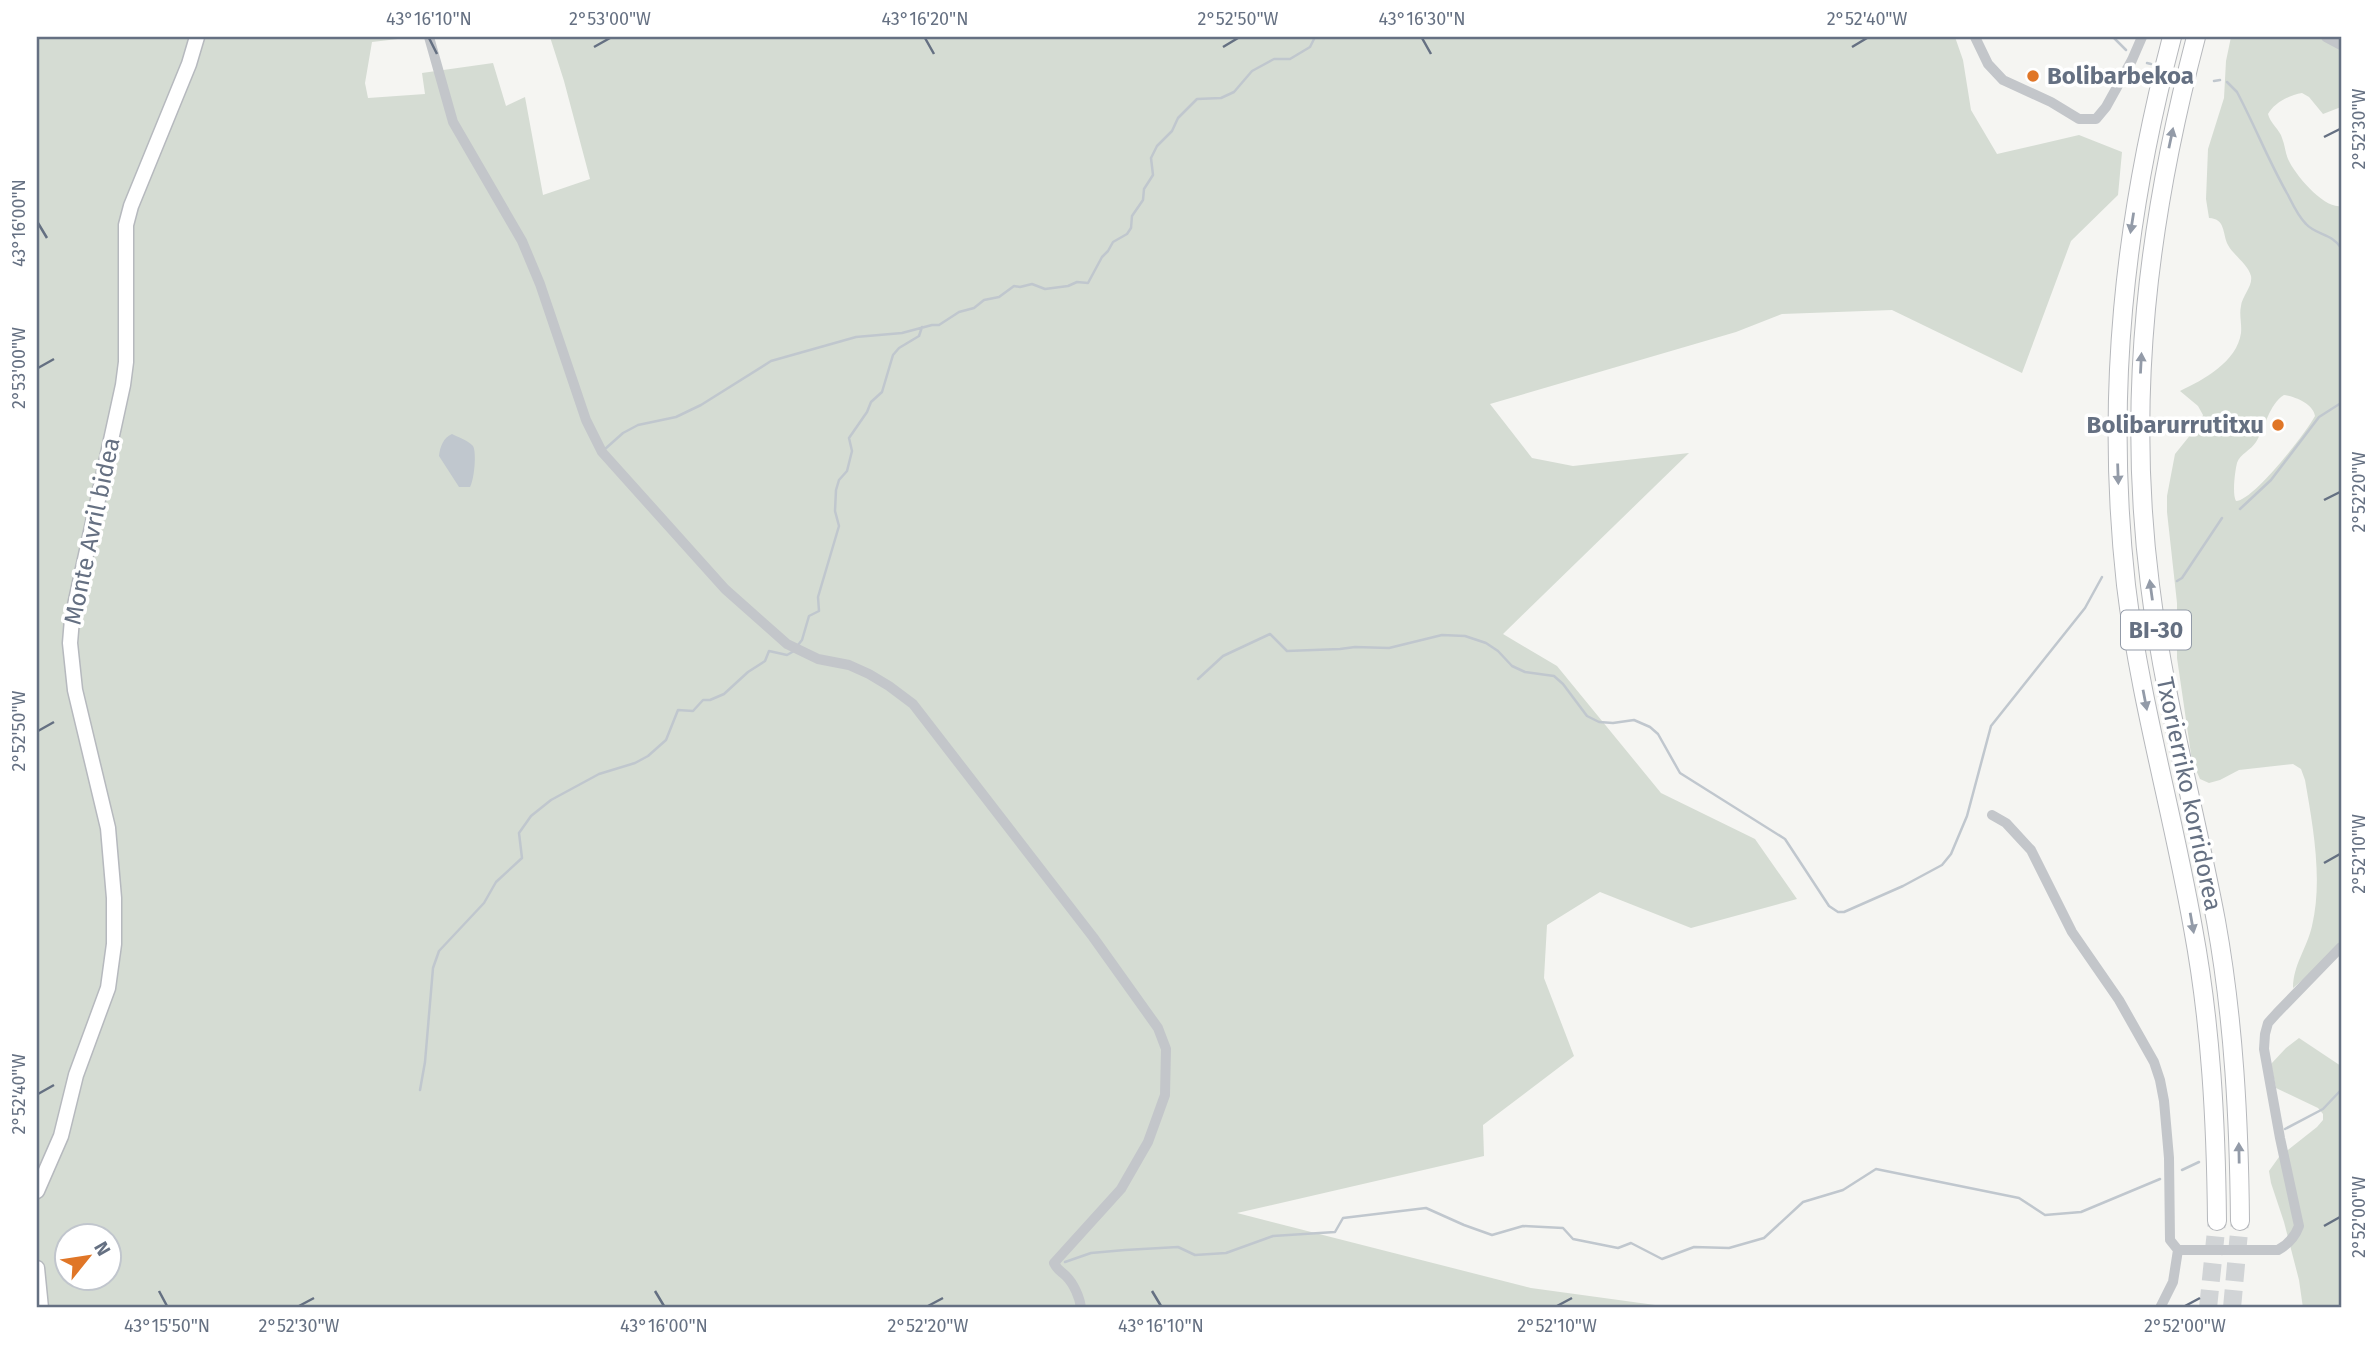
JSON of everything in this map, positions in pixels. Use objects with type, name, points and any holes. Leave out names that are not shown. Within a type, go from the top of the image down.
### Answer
[{"type":"highway","name":"Txorierriko korridorea","points":[[2172,37],[2143,157],[2129,243],[2117,378],[2118,480],[2127,587],[2137,657],[2188,896],[2204,999],[2214,1104],[2217,1221]]},
{"type":"highway","name":"Txorierriko korridorea","points":[[2196,37],[2166,161],[2151,246],[2142,335],[2140,456],[2146,547],[2160,653],[2210,892],[2227,996],[2235,1065],[2240,1221]]},
{"type":"street","name":"Monte Avril bidea","points":[[37,1191],[61,1136],[75,1075],[108,988],[113,967],[114,898],[108,828],[75,690],[70,643],[72,619],[123,385],[126,362],[126,225],[197,37]]},
{"type":"street","points":[[429,37],[453,122],[522,241],[540,284],[586,420],[602,452],[725,589],[787,645],[818,659],[849,665],[869,674],[913,704],[1093,937],[1158,1028],[1166,1049],[1165,1095],[1148,1142],[1121,1189],[1060,1254],[1054,1264],[1058,1271],[1066,1276],[1080,1298],[1081,1308]]},
{"type":"street","points":[[1975,37],[1988,64],[2003,80],[2051,102],[2079,120],[2096,119],[2106,107],[2142,37]]},
{"type":"street","points":[[2326,37],[2341,45]]},
{"type":"street","points":[[1992,815],[2006,823],[2031,849],[2072,932],[2119,1000],[2154,1062],[2162,1090],[2169,1158],[2170,1240],[2178,1250],[2173,1282],[2160,1308]]},
{"type":"street","points":[[2178,1250],[2278,1250],[2295,1237],[2299,1226],[2271,1092],[2264,1049],[2265,1034],[2268,1023],[2341,947]]},
{"type":"street","points":[[37,1268],[41,1308]]},
{"type":"shaded area","points":[[37,37],[415,37],[372,42],[365,83],[368,98],[425,94],[422,73],[493,63],[506,106],[525,97],[543,195],[590,179],[550,37],[1955,37],[1963,60],[1971,110],[1997,154],[2079,135],[2122,152],[2118,195],[2071,241],[2022,373],[1892,310],[1782,314],[1736,332],[1490,404],[1532,458],[1573,466],[1689,453],[1503,634],[1557,666],[1661,793],[1755,839],[1797,899],[1691,928],[1600,892],[1547,925],[1544,978],[1574,1056],[1483,1125],[1484,1156],[1237,1213],[1531,1288],[1677,1308],[37,1308]]},
{"type":"shaded area","points":[[2231,37],[2341,37],[2341,107],[2323,114],[2309,97],[2302,93],[2282,100],[2268,114],[2281,135],[2288,159],[2297,174],[2319,197],[2341,206],[2341,948],[2293,988],[2295,972],[2312,926],[2317,890],[2316,853],[2305,780],[2301,769],[2293,764],[2239,770],[2209,783],[2200,779],[2192,761],[2177,658],[2177,603],[2167,496],[2175,454],[2200,423],[2203,415],[2198,406],[2180,391],[2218,369],[2233,353],[2241,333],[2242,302],[2251,280],[2247,268],[2228,245],[2221,224],[2209,218],[2206,199],[2208,149],[2224,98],[2226,61]],"holes":[[[2284,395],[2299,399],[2315,416],[2266,479],[2244,498],[2236,501],[2234,482],[2238,460],[2256,442],[2271,410]]]},
{"type":"shaded area","points":[[452,434],[473,446],[475,455],[470,487],[459,487],[439,456],[442,443]]},
{"type":"shaded area","points":[[2299,1038],[2341,1066],[2341,1308],[2303,1308],[2299,1280],[2269,1171],[2279,1157],[2323,1120],[2323,1114],[2318,1108],[2276,1088],[2271,1064]]},
{"type":"waterway","points":[[605,449],[623,433],[638,425],[676,417],[701,405],[771,361],[856,337],[902,333],[939,325],[959,312],[974,308],[984,300],[999,297],[1014,286],[1032,284],[1045,289],[1077,282],[1088,283],[1113,242],[1127,234],[1131,228],[1132,216],[1143,200],[1144,189],[1153,175],[1151,158],[1157,146],[1172,131],[1178,118],[1197,99],[1221,98],[1234,92],[1252,71],[1274,59],[1290,59],[1310,47],[1315,37]]},
{"type":"waterway","points":[[2113,37],[2126,50]]},
{"type":"waterway","points":[[2147,63],[2151,64]]},
{"type":"waterway","points":[[2214,81],[2220,80]]},
{"type":"waterway","points":[[2227,82],[2237,92],[2301,218],[2310,228],[2334,240],[2341,248]]},
{"type":"waterway","points":[[798,645],[809,616],[819,611],[818,597],[839,526],[835,511],[836,490],[839,480],[847,471],[852,451],[849,438],[871,402],[882,392],[893,355],[899,348],[919,336],[922,327]]},
{"type":"waterway","points":[[2240,509],[2271,480],[2319,417],[2341,403]]},
{"type":"waterway","points":[[2177,581],[2182,578],[2222,518]]},
{"type":"waterway","points":[[1198,679],[1223,656],[1270,634],[1287,651],[1389,648],[1442,635],[1465,636],[1486,643],[1512,666],[1525,672],[1554,676],[1587,716],[1599,722],[1634,720],[1650,727],[1658,734],[1680,773],[1785,839],[1829,906],[1838,912],[1844,912],[1942,865],[1951,854],[1967,816],[1991,726],[2085,608],[2102,577]]},
{"type":"waterway","points":[[420,1090],[433,968],[439,951],[484,903],[496,882],[522,858],[519,833],[531,816],[551,800],[599,774],[648,756],[666,740],[678,710],[693,711],[703,700],[724,694],[765,661],[769,651],[787,655],[794,651]]},
{"type":"waterway","points":[[2285,1129],[2323,1109],[2341,1090]]},
{"type":"waterway","points":[[2182,1170],[2199,1162]]},
{"type":"waterway","points":[[1065,1262],[1091,1253],[1178,1247],[1195,1255],[1226,1253],[1273,1236],[1335,1232],[1343,1218],[1426,1208],[1492,1235],[1523,1226],[1563,1228],[1573,1239],[1618,1248],[1631,1243],[1662,1259],[1694,1247],[1729,1248],[1764,1238],[1803,1202],[1843,1190],[1876,1169],[2019,1198],[2045,1215],[2081,1212],[2160,1179]]},
{"type":"tunnel","points":[[2208,1308],[2217,1221]]},
{"type":"tunnel","points":[[2232,1308],[2240,1221]]},
{"type":"place","name":"Bolibarbekoa","points":[[2033,76]]},
{"type":"place","name":"Bolibarurrutitxu","points":[[2278,425]]}]
